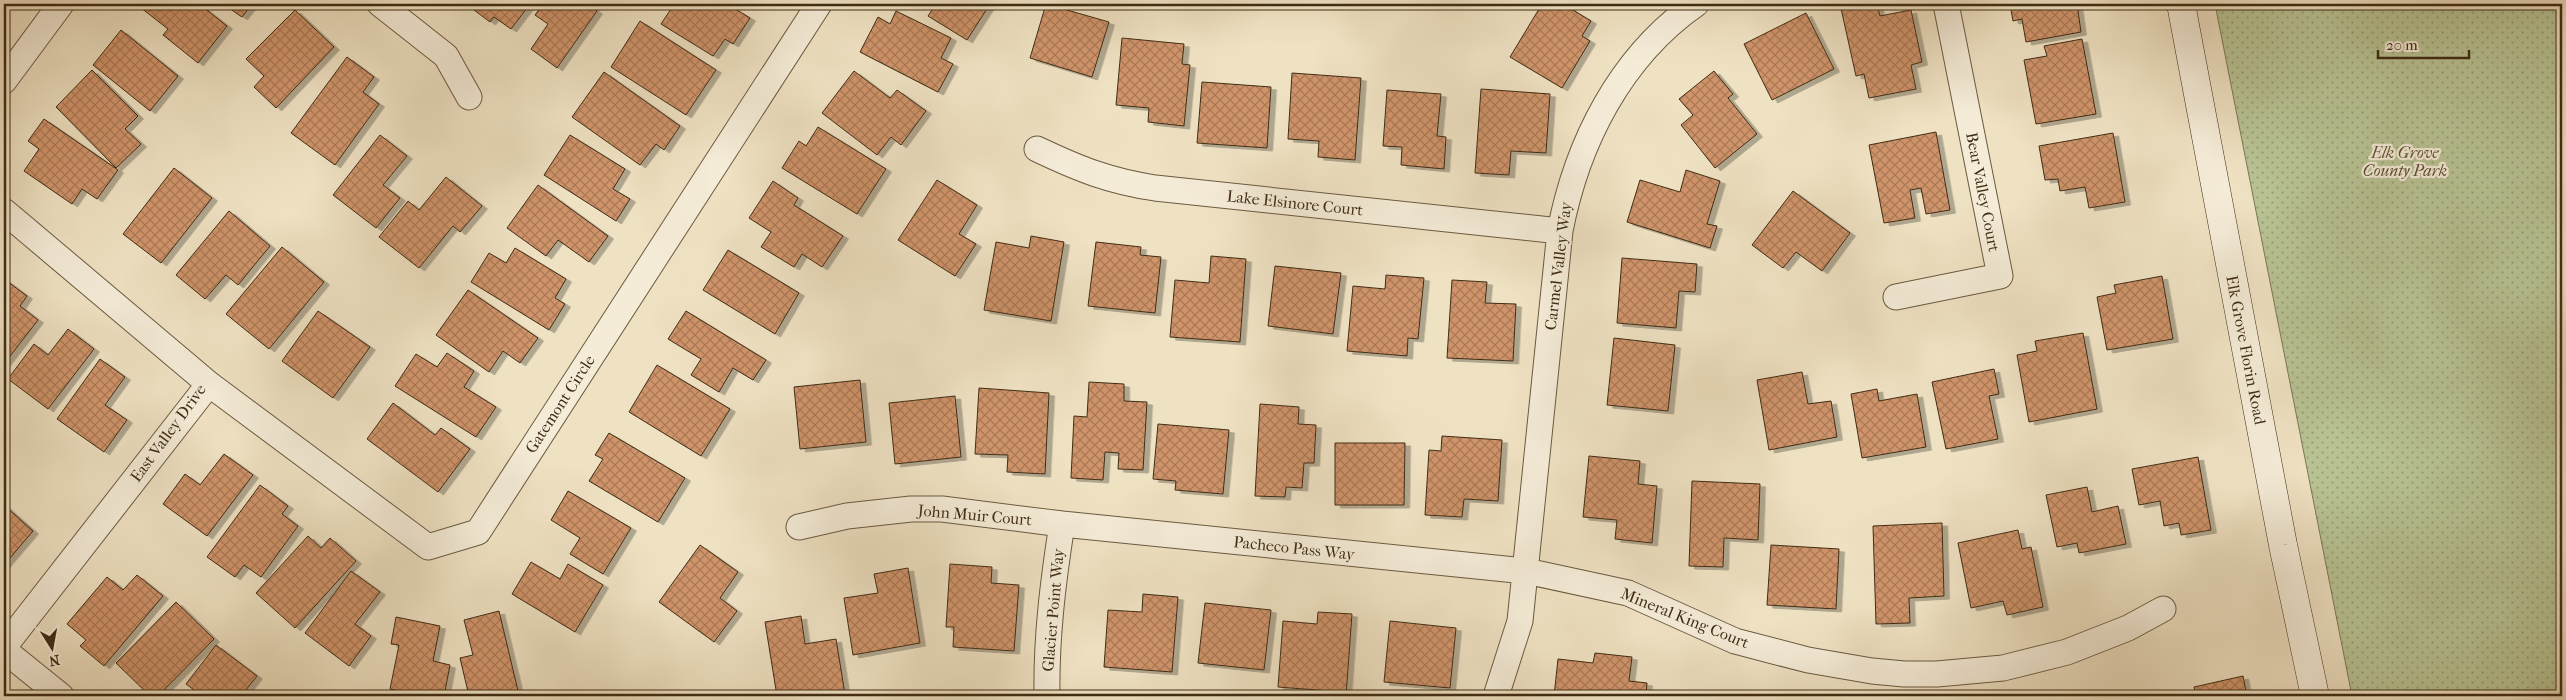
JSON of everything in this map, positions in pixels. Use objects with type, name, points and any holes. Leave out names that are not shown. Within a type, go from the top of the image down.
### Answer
[{"type":"main road","name":"Elk Grove Florin Road","points":[[2181,4],[2283,545],[2315,696]]},
{"type":"street","points":[[380,4],[446,56],[469,97]]},
{"type":"street","name":"Gatemont Circle","points":[[209,384],[428,547],[478,532],[819,4]]},
{"type":"street","name":"Carmel Valley Way","points":[[1496,696],[1520,621],[1560,231],[1573,177],[1598,117],[1634,63],[1659,36],[1696,4]]},
{"type":"street","name":"Bear Valley Court","points":[[1896,297],[2000,276],[1946,4]]},
{"type":"street","points":[[4,82],[55,6]]},
{"type":"street","name":"Lake Elsinore Court","points":[[1037,149],[1087,173],[1122,183],[1147,187],[1560,231]]},
{"type":"street","name":"East Valley Drive","points":[[4,211],[209,384],[4,646]]},
{"type":"street","name":"John Muir Court","points":[[800,527],[847,516],[911,509],[974,512],[1062,524]]},
{"type":"street","name":"Pacheco Pass Way","points":[[1062,524],[1526,571]]},
{"type":"street","name":"Glacier Point Way","points":[[1047,696],[1046,661],[1051,598],[1062,524]]},
{"type":"street","name":"Mineral King Court","points":[[1526,571],[1628,593],[1735,641],[1808,660],[1872,672],[1904,674],[1937,674],[2003,668],[2067,652],[2128,628],[2163,609]]},
{"type":"street","points":[[4,650],[61,696]]},
{"type":"green space","name":"Elk Grove County Park","points":[[2215,4],[2562,4],[2562,696],[2352,696]]},
{"type":"building","points":[[136,4],[199,4],[227,26],[198,63],[163,35],[168,29]]},
{"type":"building","points":[[223,4],[252,4],[242,17]]},
{"type":"building","points":[[466,4],[530,4],[511,29],[494,17],[490,22]]},
{"type":"building","points":[[543,4],[587,4],[597,11],[557,68],[531,49],[548,24],[535,15]]},
{"type":"building","points":[[669,4],[727,4],[750,18],[733,44],[725,39],[713,56],[661,24],[673,6]]},
{"type":"building","points":[[936,4],[990,4],[967,40],[928,16]]},
{"type":"building","points":[[1046,4],[1109,22],[1092,77],[1030,58]]},
{"type":"building","points":[[1542,4],[1563,4],[1591,21],[1582,36],[1590,41],[1562,88],[1510,57]]},
{"type":"building","points":[[1840,4],[1877,4],[1880,16],[1911,10],[1922,62],[1911,65],[1916,89],[1869,98],[1864,74],[1856,76]]},
{"type":"building","points":[[2010,4],[2077,4],[2081,32],[2026,42],[2022,19],[2013,21]]},
{"type":"building","points":[[295,10],[334,47],[276,108],[254,87],[264,76],[246,59]]},
{"type":"building","points":[[896,11],[951,38],[941,58],[953,64],[938,92],[860,52],[878,17],[890,24]]},
{"type":"building","points":[[1806,13],[1834,69],[1772,100],[1744,44]]},
{"type":"building","points":[[640,21],[716,70],[686,115],[611,67]]},
{"type":"building","points":[[121,30],[178,76],[150,111],[93,65]]},
{"type":"building","points":[[1122,38],[1184,44],[1182,64],[1190,65],[1184,126],[1148,122],[1149,108],[1116,105]]},
{"type":"building","points":[[2082,39],[2096,114],[2036,124],[2024,60],[2047,56],[2044,46]]},
{"type":"building","points":[[347,57],[374,77],[363,92],[379,104],[335,165],[291,133]]},
{"type":"building","points":[[92,70],[138,116],[125,129],[141,144],[116,168],[56,107]]},
{"type":"building","points":[[854,71],[890,98],[897,90],[926,111],[901,145],[891,137],[877,155],[822,113]]},
{"type":"building","points":[[1714,71],[1733,94],[1728,98],[1757,134],[1715,168],[1681,125],[1693,115],[1679,99]]},
{"type":"building","points":[[604,72],[680,126],[664,150],[656,144],[640,165],[572,117]]},
{"type":"building","points":[[1292,73],[1361,78],[1355,160],[1318,157],[1319,141],[1288,139]]},
{"type":"building","points":[[1202,82],[1271,87],[1267,148],[1197,143]]},
{"type":"building","points":[[1481,89],[1550,94],[1546,153],[1511,151],[1509,175],[1475,173]]},
{"type":"building","points":[[1387,90],[1441,94],[1437,136],[1446,137],[1444,169],[1401,165],[1402,147],[1383,146]]},
{"type":"building","points":[[44,119],[118,170],[97,199],[82,189],[72,204],[24,171],[39,149],[28,141]]},
{"type":"building","points":[[818,127],[886,169],[857,214],[782,168],[799,141],[806,146]]},
{"type":"building","points":[[1936,132],[1950,210],[1926,214],[1921,188],[1910,190],[1915,218],[1884,223],[1869,145]]},
{"type":"building","points":[[2113,133],[2125,202],[2089,208],[2085,187],[2060,191],[2058,179],[2045,180],[2039,146]]},
{"type":"building","points":[[380,135],[407,156],[383,185],[400,198],[376,228],[333,195]]},
{"type":"building","points":[[570,135],[625,169],[613,189],[630,199],[616,221],[544,175]]},
{"type":"building","points":[[174,168],[212,198],[161,263],[123,234]]},
{"type":"building","points":[[1686,170],[1720,181],[1707,224],[1717,226],[1710,248],[1627,222],[1640,180],[1680,192]]},
{"type":"building","points":[[446,177],[482,206],[460,232],[453,226],[419,268],[379,237],[408,201],[419,210]]},
{"type":"building","points":[[937,180],[977,205],[959,234],[976,244],[955,276],[898,240]]},
{"type":"building","points":[[773,181],[798,198],[794,205],[843,236],[822,267],[802,254],[794,267],[761,247],[771,232],[749,218]]},
{"type":"building","points":[[538,185],[608,236],[589,262],[558,240],[546,256],[507,228]]},
{"type":"building","points":[[1793,191],[1850,233],[1822,271],[1796,252],[1783,268],[1752,245]]},
{"type":"building","points":[[229,211],[270,246],[238,285],[226,275],[205,299],[176,275]]},
{"type":"building","points":[[1031,236],[1064,242],[1051,321],[984,310],[996,242],[1029,248]]},
{"type":"building","points":[[1096,242],[1141,247],[1140,255],[1161,257],[1155,313],[1088,306]]},
{"type":"building","points":[[282,247],[324,282],[269,349],[226,314]]},
{"type":"building","points":[[515,248],[566,279],[555,298],[565,304],[549,330],[471,282],[489,253],[506,263]]},
{"type":"building","points":[[728,250],[799,293],[775,334],[703,290]]},
{"type":"building","points":[[1211,256],[1246,259],[1240,342],[1170,337],[1175,280],[1209,283]]},
{"type":"building","points":[[1622,258],[1697,264],[1695,292],[1679,291],[1676,328],[1617,323]]},
{"type":"building","points":[[1275,266],[1341,273],[1333,334],[1268,326]]},
{"type":"building","points":[[1386,275],[1424,278],[1418,339],[1408,338],[1407,356],[1347,351],[1353,286],[1385,289]]},
{"type":"building","points":[[2162,276],[2173,339],[2107,350],[2097,297],[2116,293],[2114,285]]},
{"type":"building","points":[[4,279],[27,296],[20,306],[38,320],[4,364]]},
{"type":"building","points":[[1452,280],[1487,282],[1485,303],[1516,304],[1513,361],[1447,358]]},
{"type":"building","points":[[468,290],[538,338],[520,363],[503,351],[489,372],[436,335]]},
{"type":"building","points":[[318,311],[370,347],[333,398],[282,361]]},
{"type":"building","points":[[686,311],[766,360],[753,380],[733,368],[719,392],[691,375],[701,359],[668,339]]},
{"type":"building","points":[[68,329],[94,349],[48,409],[8,379],[34,344],[48,355]]},
{"type":"building","points":[[2083,333],[2097,409],[2029,422],[2017,355],[2037,351],[2035,341]]},
{"type":"building","points":[[1614,338],[1675,345],[1668,411],[1607,405]]},
{"type":"building","points":[[447,353],[474,371],[464,387],[496,407],[476,437],[395,386],[416,354],[437,367]]},
{"type":"building","points":[[100,359],[125,377],[105,405],[127,420],[104,452],[57,419]]},
{"type":"building","points":[[657,365],[730,409],[701,456],[629,412]]},
{"type":"building","points":[[1994,369],[1999,394],[1989,396],[1998,439],[1946,449],[1932,382]]},
{"type":"building","points":[[1802,372],[1808,404],[1831,401],[1837,437],[1769,450],[1757,380]]},
{"type":"building","points":[[860,380],[866,442],[800,449],[794,387]]},
{"type":"building","points":[[1089,382],[1124,384],[1124,401],[1147,402],[1143,470],[1118,469],[1119,453],[1105,452],[1103,480],[1071,478],[1074,416],[1087,417]]},
{"type":"building","points":[[979,388],[1049,393],[1045,474],[1007,472],[1008,455],[975,454]]},
{"type":"building","points":[[1877,389],[1879,401],[1917,394],[1926,447],[1862,458],[1851,394]]},
{"type":"building","points":[[955,396],[961,457],[895,464],[889,403]]},
{"type":"building","points":[[393,403],[435,435],[441,428],[470,449],[438,492],[367,439]]},
{"type":"building","points":[[1260,404],[1299,407],[1298,424],[1316,425],[1314,463],[1304,463],[1302,488],[1286,487],[1285,497],[1255,496]]},
{"type":"building","points":[[1158,424],[1229,430],[1223,494],[1175,490],[1176,481],[1153,479]]},
{"type":"building","points":[[609,433],[685,478],[658,522],[589,481],[603,459],[595,455]]},
{"type":"building","points":[[1442,436],[1502,440],[1498,501],[1464,499],[1462,517],[1425,515],[1429,450],[1441,451]]},
{"type":"building","points":[[1335,443],[1405,443],[1404,505],[1335,505]]},
{"type":"building","points":[[224,454],[253,475],[207,536],[163,504],[185,474],[200,485]]},
{"type":"building","points":[[1589,456],[1640,461],[1638,484],[1657,486],[1652,543],[1615,539],[1617,520],[1583,517]]},
{"type":"building","points":[[2198,457],[2211,530],[2181,535],[2179,523],[2164,526],[2160,501],[2139,505],[2132,469]]},
{"type":"building","points":[[1692,481],[1760,484],[1758,540],[1724,538],[1723,567],[1689,566]]},
{"type":"building","points":[[260,485],[288,506],[282,514],[298,526],[261,577],[244,565],[235,577],[207,557]]},
{"type":"building","points":[[2087,487],[2092,512],[2118,506],[2126,544],[2079,553],[2077,543],[2057,547],[2046,495]]},
{"type":"building","points":[[568,491],[631,528],[603,574],[570,554],[580,538],[551,520]]},
{"type":"building","points":[[4,505],[33,531],[4,565]]},
{"type":"building","points":[[1942,523],[1944,596],[1909,598],[1910,623],[1876,624],[1873,526]]},
{"type":"building","points":[[2018,530],[2022,549],[2031,547],[2043,607],[2007,615],[2003,601],[1971,608],[1958,543]]},
{"type":"building","points":[[308,536],[321,548],[330,538],[356,561],[295,628],[256,593]]},
{"type":"building","points":[[700,545],[738,572],[720,598],[737,611],[714,642],[659,602]]},
{"type":"building","points":[[1771,545],[1839,549],[1836,609],[1767,605]]},
{"type":"building","points":[[531,562],[560,579],[568,564],[603,585],[575,632],[512,594]]},
{"type":"building","points":[[950,564],[992,567],[991,583],[1019,585],[1014,651],[953,647],[954,627],[946,627]]},
{"type":"building","points":[[908,568],[920,643],[853,655],[844,598],[878,593],[874,574]]},
{"type":"building","points":[[351,571],[380,592],[355,624],[371,636],[349,666],[305,633]]},
{"type":"building","points":[[137,575],[163,596],[104,666],[80,646],[86,640],[67,624],[107,577],[123,590]]},
{"type":"building","points":[[1143,594],[1178,597],[1172,672],[1104,667],[1108,610],[1142,612]]},
{"type":"building","points":[[176,602],[214,639],[158,696],[150,696],[116,663]]},
{"type":"building","points":[[1205,603],[1271,610],[1264,670],[1198,663]]},
{"type":"building","points":[[499,611],[519,695],[469,696],[460,658],[473,655],[464,620]]},
{"type":"building","points":[[1318,612],[1352,614],[1346,696],[1330,696],[1330,691],[1278,687],[1283,621],[1317,624]]},
{"type":"building","points":[[801,616],[805,644],[836,639],[845,694],[777,696],[765,622]]},
{"type":"building","points":[[396,617],[440,626],[433,661],[450,665],[444,696],[425,696],[390,689],[399,645],[391,644]]},
{"type":"building","points":[[1390,621],[1456,628],[1450,688],[1384,682]]},
{"type":"building","points":[[216,645],[257,676],[241,696],[196,696],[198,693],[186,684]]},
{"type":"building","points":[[1595,653],[1632,657],[1629,681],[1647,683],[1646,696],[1554,696],[1558,659],[1593,663]]},
{"type":"building","points":[[2243,676],[2247,696],[2196,696],[2194,687]]}]
